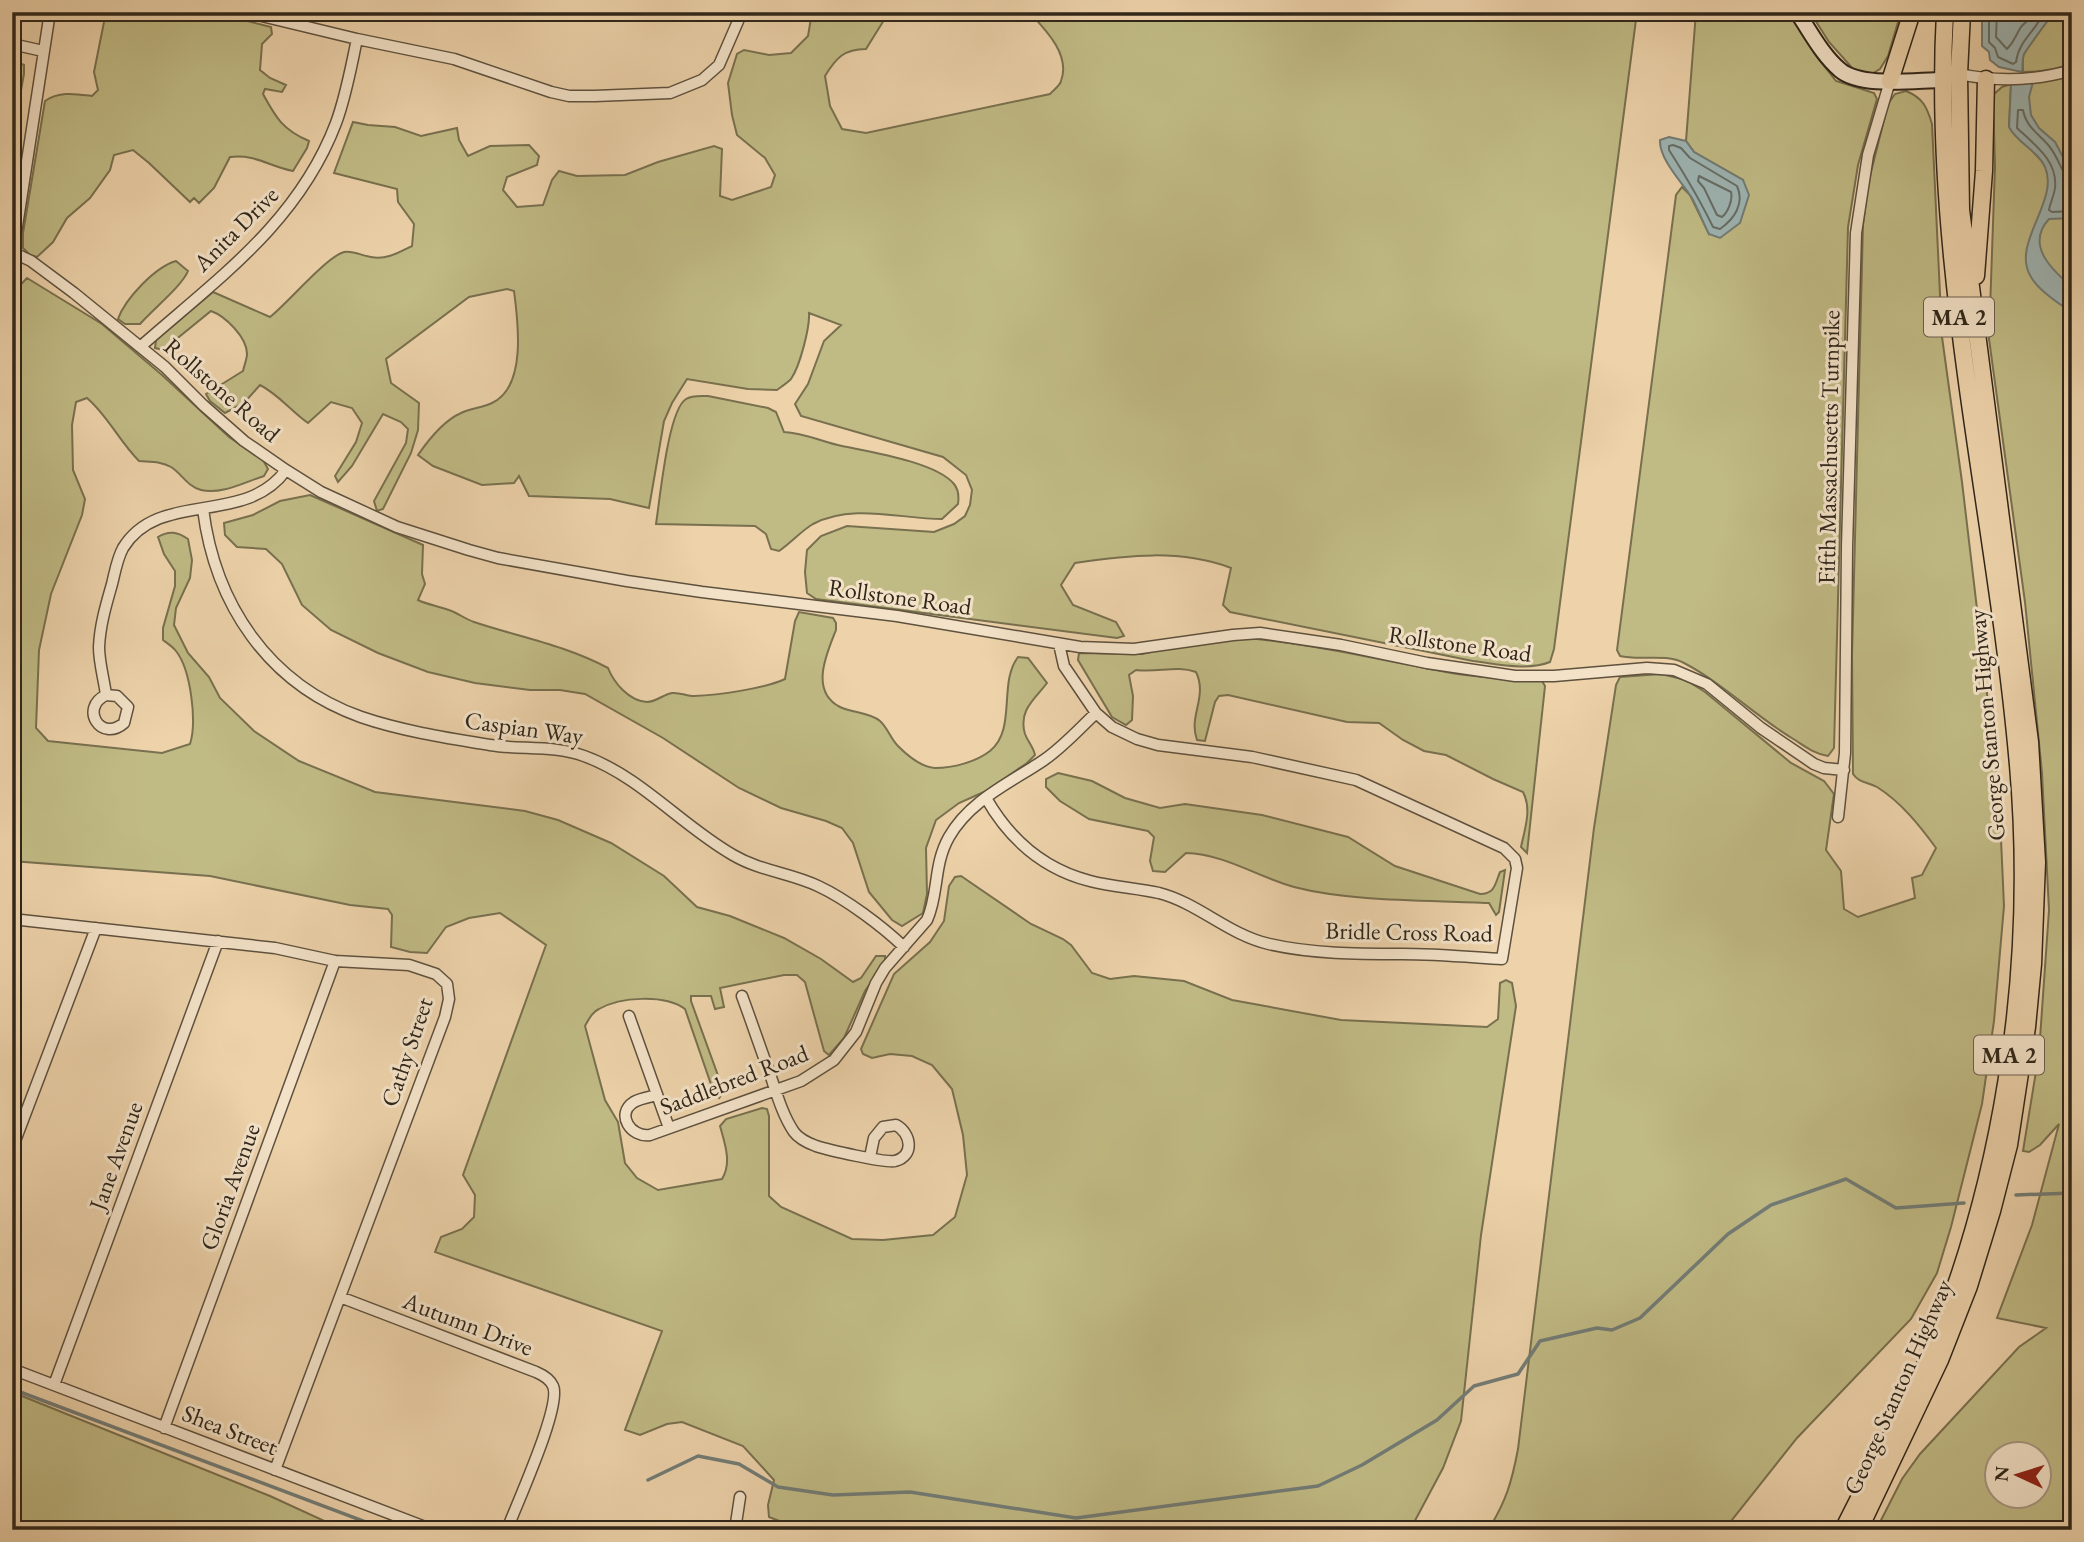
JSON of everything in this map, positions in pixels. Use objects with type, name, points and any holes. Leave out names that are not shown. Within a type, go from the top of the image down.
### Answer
[{"type":"highway","points":[[1890,81],[1912,12]]},
{"type":"highway","name":"George Stanton Highway","points":[[1843,1530],[1918,1381],[1966,1253],[1983,1196],[1997,1130],[2018,984],[2022,843],[2018,765],[1952,256],[1943,131],[1945,12]]},
{"type":"highway","name":"George Stanton Highway","points":[[1859,1530],[1924,1396],[1969,1286],[1993,1211],[2009,1145],[2027,1027],[2033,964],[2037,862],[2024,678],[1961,210],[1959,74],[1962,12]]},
{"type":"highway","points":[[1973,313],[1984,171],[1986,79]]},
{"type":"main road","points":[[1797,12],[1829,59],[1847,75],[1863,80],[1943,80]]},
{"type":"street","points":[[13,252],[50,12]]},
{"type":"street","points":[[245,12],[454,59],[569,96],[670,93],[695,84],[715,70],[732,39],[742,12]]},
{"type":"street","name":"Anita Drive","points":[[140,347],[253,247],[299,195],[335,127],[357,39]]},
{"type":"street","points":[[12,44],[43,51]]},
{"type":"street","points":[[1959,74],[2004,80],[2026,79],[2072,70]]},
{"type":"street","name":"Fifth Massachusetts Turnpike","points":[[1838,817],[1844,770],[1846,708],[1847,548],[1855,246],[1868,155],[1890,81]]},
{"type":"street","name":"Rollstone Road","points":[[13,252],[31,261],[74,293],[165,367],[244,441],[286,470],[321,492],[397,527],[444,543],[498,558],[702,592],[897,616],[1094,648],[1134,649],[1260,633],[1515,676],[1545,677],[1647,668],[1674,670],[1707,684],[1761,728],[1814,764],[1844,770]]},
{"type":"street","points":[[106,695],[99,650],[100,636],[119,556],[133,536],[156,519],[171,513],[223,506],[267,490],[286,470]]},
{"type":"street","name":"Caspian Way","points":[[204,509],[212,559],[225,594],[240,620],[262,649],[291,678],[312,693],[358,716],[390,725],[493,746],[562,750],[583,755],[632,782],[736,857],[817,886],[858,912],[904,947]]},
{"type":"street","name":"Bridle Cross Road","points":[[985,798],[1024,849],[1052,866],[1092,882],[1160,893],[1185,903],[1235,931],[1269,944],[1332,953],[1503,959],[1517,868],[1515,859],[1504,848],[1356,780],[1252,757],[1158,746],[1137,739],[1112,727],[1096,713],[1065,666],[1059,644]]},
{"type":"street","name":"Saddlebred Road","points":[[657,1096],[635,1102],[627,1110],[626,1122],[633,1132],[644,1136],[776,1091],[816,1074],[834,1060],[847,1046],[885,968],[917,933],[931,912],[938,863],[950,835],[962,819],[985,798],[1044,760],[1096,713]]},
{"type":"street","name":"Cathy Street","points":[[12,919],[289,950],[335,961],[399,964],[419,967],[442,977],[447,984],[450,992],[445,1017],[275,1470]]},
{"type":"street","points":[[12,1149],[96,928]]},
{"type":"street","name":"Jane Avenue","points":[[54,1385],[218,941]]},
{"type":"street","name":"Gloria Avenue","points":[[164,1428],[335,961]]},
{"type":"street","points":[[742,996],[787,1120],[795,1134],[804,1141],[823,1148],[890,1161],[902,1158],[909,1146],[906,1133],[896,1125],[883,1127],[874,1138],[870,1157]]},
{"type":"street","points":[[629,1016],[669,1128]]},
{"type":"street","name":"Autumn Drive","points":[[340,1297],[537,1372],[553,1385],[555,1399],[550,1421],[507,1530]]},
{"type":"street","name":"Shea Street","points":[[12,1369],[433,1530]]},
{"type":"street","points":[[735,1530],[740,1497]]},
{"type":"shaded area","points":[[106,12],[212,12],[271,27],[272,34],[262,44],[260,70],[286,85],[282,92],[265,89],[263,94],[281,122],[309,141],[307,148],[293,171],[255,159],[230,157],[214,188],[199,203],[194,198],[190,202],[133,150],[114,155],[110,170],[90,198],[67,218],[53,242],[37,257],[30,255],[23,248],[23,233],[45,101],[62,94],[92,96],[98,90],[94,72]]},
{"type":"shaded area","points":[[812,12],[889,12],[866,49],[841,56],[825,76],[830,106],[842,129],[866,133],[1050,94],[1060,83],[1062,62],[1055,43],[1029,12],[1429,12],[1461,19],[1482,12],[1637,12],[1554,649],[1550,662],[1522,666],[1473,661],[1230,612],[1223,605],[1231,568],[1173,556],[1134,556],[1075,563],[1061,585],[1073,605],[1116,622],[1124,636],[1117,638],[816,599],[807,593],[805,572],[807,550],[821,536],[847,526],[934,532],[965,516],[972,490],[966,475],[943,457],[801,416],[795,404],[808,384],[824,341],[841,325],[809,313],[798,365],[791,379],[777,390],[748,389],[687,379],[664,421],[649,508],[610,499],[529,496],[519,476],[514,483],[482,485],[433,466],[418,455],[454,416],[492,403],[503,395],[511,383],[518,352],[514,291],[507,289],[469,297],[386,359],[391,383],[419,403],[418,430],[411,453],[383,509],[377,511],[374,501],[406,443],[408,429],[401,422],[383,414],[352,466],[338,482],[335,476],[356,442],[362,423],[352,408],[331,402],[308,423],[260,385],[244,403],[225,413],[210,401],[206,394],[243,371],[247,354],[243,341],[234,328],[223,317],[211,311],[163,350],[155,348],[156,340],[213,292],[270,317],[327,262],[344,252],[382,258],[412,246],[414,224],[398,202],[397,189],[334,173],[353,122],[395,127],[421,136],[457,128],[459,140],[468,156],[490,146],[529,145],[539,156],[537,165],[507,177],[503,190],[517,207],[543,205],[552,180],[559,171],[577,176],[625,175],[658,162],[714,146],[722,149],[720,196],[732,200],[771,187],[775,175],[765,158],[737,135],[728,83],[737,54],[744,50],[769,55],[791,53],[808,36]]},
{"type":"shaded area","points":[[1696,12],[1790,12],[1817,57],[1836,81],[1874,93],[1877,99],[1858,165],[1848,227],[1834,748],[1828,756],[1811,750],[1781,731],[1684,663],[1669,658],[1620,656],[1617,650],[1676,195],[1682,187],[1690,195],[1709,234],[1743,180],[1694,152],[1686,141]]},
{"type":"shaded area","points":[[1810,12],[1901,12],[1888,56],[1880,69],[1870,75],[1854,70],[1829,42]]},
{"type":"shaded area","points":[[2055,12],[2072,12],[2072,65],[2049,71],[2023,72],[2024,54]]},
{"type":"shaded area","points":[[12,60],[24,65],[24,74],[12,139]]},
{"type":"shaded area","points":[[2072,74],[2072,1530],[1876,1530],[1902,1479],[1920,1454],[2019,1347],[2046,1328],[1997,1318],[2032,1225],[2059,1124],[2040,1145],[2029,1152],[2023,1151],[2039,1053],[2049,910],[2042,773],[2025,602],[1989,339],[1995,166],[1993,95],[2002,87],[2011,84],[2009,127],[2018,75]]},
{"type":"shaded area","points":[[1906,91],[1924,104],[1932,124],[1942,337],[1999,795],[2004,906],[1994,1021],[1982,1104],[1951,1227],[1937,1273],[1911,1319],[1797,1438],[1724,1530],[1488,1530],[1508,1491],[1518,1449],[1594,828],[1616,685],[1620,677],[1661,674],[1686,680],[1705,692],[1791,763],[1824,781],[1834,794],[1826,850],[1841,871],[1844,909],[1858,917],[1915,898],[1912,878],[1922,875],[1936,848],[1902,807],[1877,787],[1861,781],[1853,774],[1852,655],[1863,225],[1868,184],[1888,104],[1895,94]]},
{"type":"shaded area","points":[[176,261],[188,271],[185,277],[140,324],[125,324],[118,319],[127,302],[142,285],[159,270]]},
{"type":"shaded area","points":[[27,278],[102,324],[229,437],[263,460],[268,469],[264,476],[241,484],[217,491],[201,490],[167,465],[139,461],[87,398],[76,402],[72,425],[73,470],[85,499],[82,515],[51,594],[39,650],[36,728],[48,741],[162,753],[190,744],[193,723],[186,670],[175,650],[163,640],[163,628],[175,586],[175,571],[164,554],[158,537],[166,533],[177,533],[188,539],[192,560],[190,578],[176,608],[174,625],[188,653],[209,677],[220,698],[254,731],[299,761],[375,792],[525,811],[558,820],[611,843],[664,876],[697,907],[730,916],[784,938],[821,959],[853,982],[861,978],[876,956],[885,956],[885,962],[865,991],[844,1038],[829,1055],[824,1051],[805,982],[797,975],[784,975],[720,988],[724,1007],[715,1009],[711,996],[691,996],[724,1092],[719,1098],[714,1093],[685,1009],[666,1001],[642,999],[608,1005],[593,1014],[585,1026],[605,1100],[618,1122],[625,1163],[637,1178],[658,1190],[722,1179],[727,1160],[720,1126],[726,1119],[762,1108],[767,1109],[769,1116],[769,1196],[781,1207],[852,1239],[883,1240],[933,1235],[955,1217],[967,1175],[963,1135],[952,1089],[932,1065],[912,1056],[890,1054],[872,1058],[863,1054],[861,1049],[894,974],[930,942],[944,921],[949,886],[955,877],[961,876],[1031,924],[1063,939],[1071,945],[1092,973],[1110,979],[1134,976],[1184,981],[1232,1000],[1341,1020],[1487,1027],[1498,1019],[1500,983],[1506,980],[1512,983],[1516,1006],[1481,1235],[1461,1421],[1443,1468],[1410,1530],[821,1530],[787,1524],[769,1517],[768,1505],[774,1480],[743,1446],[682,1422],[667,1424],[640,1435],[625,1430],[662,1331],[435,1252],[441,1237],[462,1229],[474,1217],[475,1195],[463,1175],[546,945],[500,913],[469,918],[446,927],[427,953],[410,952],[391,947],[392,915],[388,909],[350,905],[210,876],[12,861],[12,514],[18,487],[12,485],[12,390],[15,369],[12,366],[12,294]]},
{"type":"shaded area","points":[[708,396],[768,408],[776,412],[784,432],[902,459],[933,470],[954,484],[958,504],[942,519],[860,513],[828,518],[813,524],[779,551],[771,549],[766,534],[755,526],[656,524],[674,420],[686,399]]},
{"type":"shaded area","points":[[310,495],[423,545],[422,574],[425,584],[418,600],[452,611],[474,622],[559,647],[592,660],[608,668],[623,690],[640,701],[650,702],[672,693],[694,696],[740,691],[785,679],[799,612],[833,618],[836,630],[823,671],[825,691],[840,707],[880,721],[896,744],[925,766],[942,768],[964,764],[990,751],[1003,731],[1012,668],[1018,657],[1028,658],[1047,683],[1029,706],[1024,718],[1025,734],[1035,755],[986,791],[959,803],[936,820],[926,848],[927,894],[923,913],[902,926],[892,920],[869,892],[853,843],[842,828],[781,808],[739,788],[663,738],[585,694],[475,683],[428,672],[378,653],[331,630],[302,605],[282,564],[266,549],[237,547],[225,535],[224,523],[253,515],[280,501]]},
{"type":"shaded area","points":[[1233,637],[1314,647],[1458,674],[1542,681],[1545,686],[1527,853],[1521,847],[1527,812],[1523,792],[1446,755],[1424,751],[1379,723],[1347,722],[1228,695],[1219,696],[1215,702],[1205,741],[1197,740],[1195,723],[1200,690],[1196,672],[1182,669],[1136,670],[1129,675],[1133,696],[1132,720],[1126,725],[1112,717],[1078,660],[1079,653],[1142,654],[1188,643]]},
{"type":"shaded area","points":[[1058,773],[1092,781],[1125,798],[1160,808],[1185,804],[1262,815],[1348,837],[1395,866],[1480,894],[1492,890],[1500,872],[1505,870],[1499,912],[1496,915],[1489,903],[1390,900],[1317,892],[1281,883],[1200,854],[1186,853],[1165,872],[1153,871],[1150,861],[1154,837],[1148,831],[1089,819],[1060,801],[1046,787],[1046,779]]},
{"type":"shaded area","points":[[12,1392],[270,1496],[344,1530],[12,1530]]},
{"type":"water","points":[[1982,12],[2055,12],[2024,54],[2022,72],[1999,67],[1990,60],[1989,52],[1982,46]]},
{"type":"water","points":[[2033,82],[2029,97],[2031,115],[2039,128],[2055,142],[2072,174],[2072,218],[2049,219],[2042,229],[2040,247],[2050,265],[2072,287],[2072,313],[2039,287],[2026,264],[2026,251],[2042,208],[2048,180],[2042,161],[2009,127],[2011,84]]},
{"type":"water","points":[[1669,137],[1686,141],[1694,152],[1743,180],[1749,195],[1740,223],[1720,238],[1709,234],[1692,198],[1663,155],[1660,140]]},
{"type":"waterway","points":[[648,1480],[698,1456],[739,1464],[778,1487],[833,1495],[910,1492],[1076,1518],[1318,1486],[1362,1465],[1437,1420],[1474,1386],[1518,1374],[1540,1341],[1597,1328],[1612,1330],[1640,1318],[1728,1234],[1771,1205],[1846,1179],[1896,1208],[1964,1203]]},
{"type":"waterway","points":[[2016,1195],[2072,1193]]},
{"type":"waterway","points":[[12,1389],[387,1530]]}]
